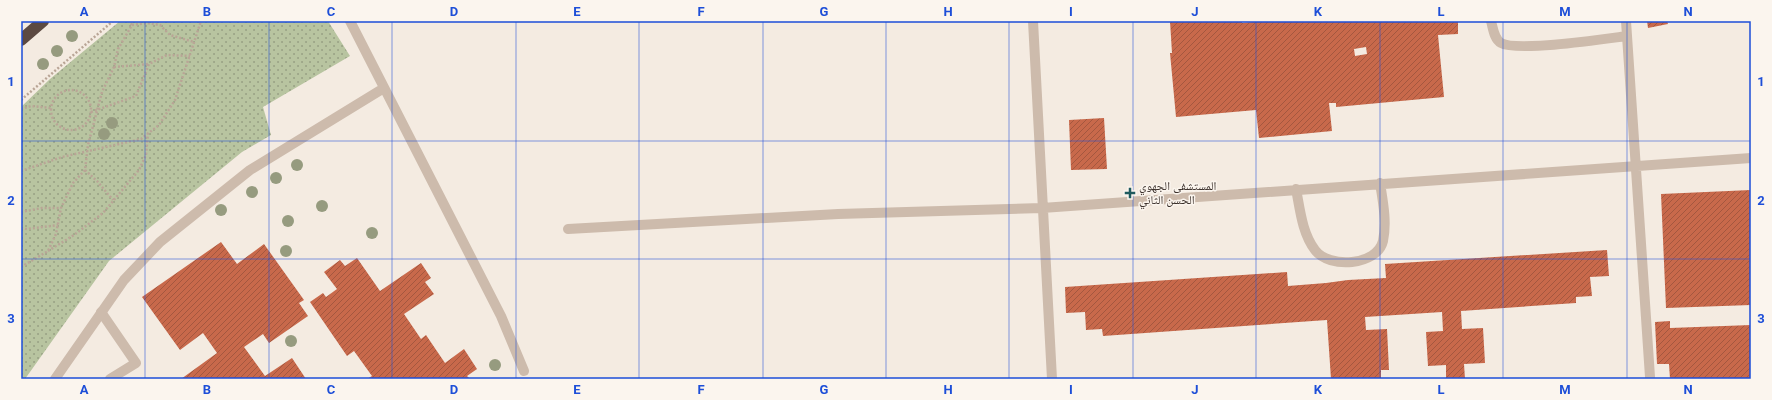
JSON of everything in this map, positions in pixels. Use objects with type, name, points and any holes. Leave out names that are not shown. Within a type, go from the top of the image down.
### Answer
[{"type":"highway","points":[[21,40],[43,21]]},
{"type":"street","points":[[350,21],[445,204],[490,295],[524,371]]},
{"type":"street","points":[[1033,21],[1052,379]]},
{"type":"street","points":[[1491,21],[1496,36],[1500,42],[1509,46],[1528,46],[1627,36]]},
{"type":"street","points":[[1626,21],[1650,377]]},
{"type":"street","points":[[55,379],[124,280],[160,242],[250,170],[384,88]]},
{"type":"street","points":[[568,229],[838,214],[1042,208],[1380,183],[1636,168],[1751,158]]},
{"type":"street","points":[[1296,189],[1308,238],[1316,252],[1326,260],[1338,263],[1352,263],[1377,252],[1382,243],[1384,207],[1380,183]]},
{"type":"street","points":[[101,312],[136,363],[110,379]]},
{"type":"path","points":[[21,100],[113,21]]},
{"type":"path","points":[[129,21],[132,25]]},
{"type":"path","points":[[21,171],[88,150],[140,139],[159,125],[175,100],[201,21]]},
{"type":"path","points":[[132,25],[147,23],[160,25],[170,35],[194,42]]},
{"type":"path","points":[[48,251],[56,234],[61,208],[73,183],[85,170],[88,150],[102,92],[114,67],[118,49],[132,25]]},
{"type":"path","points":[[114,67],[149,64],[167,55],[190,56]]},
{"type":"path","points":[[91,112],[136,96],[149,64]]},
{"type":"path","points":[[70,90],[83,93],[91,105],[91,112],[85,124],[73,130],[66,129],[55,121],[51,108],[57,95],[70,90]]},
{"type":"path","points":[[21,109],[31,106],[51,108]]},
{"type":"path","points":[[21,116],[21,126]]},
{"type":"path","points":[[21,267],[74,235],[103,213],[141,165],[146,155],[148,133]]},
{"type":"path","points":[[85,170],[97,181],[113,200]]},
{"type":"path","points":[[21,212],[42,208],[61,208]]},
{"type":"path","points":[[21,228],[58,225]]},
{"type":"green space","points":[[120,21],[328,21],[350,56],[263,107],[271,135],[242,152],[109,261],[25,379],[21,379],[21,107],[50,79]]},
{"type":"building","points":[[1170,21],[1242,21],[1242,23],[1264,21],[1458,21],[1458,34],[1438,35],[1444,97],[1336,107],[1336,103],[1329,103],[1332,131],[1259,138],[1256,110],[1176,117],[1170,53],[1172,53]],"holes":[[[1366,47],[1367,54],[1355,56],[1354,49]]]},
{"type":"building","points":[[1647,21],[1667,21],[1668,24],[1648,28]]},
{"type":"building","points":[[1104,118],[1107,169],[1071,170],[1069,120]]},
{"type":"building","points":[[1751,190],[1751,305],[1666,308],[1661,194]]},
{"type":"building","points":[[221,242],[237,264],[264,244],[304,300],[299,303],[308,316],[269,343],[263,334],[244,347],[265,376],[292,358],[306,379],[181,379],[217,353],[203,333],[180,350],[142,297]]},
{"type":"building","points":[[1607,250],[1609,276],[1590,277],[1592,296],[1576,297],[1576,303],[1461,311],[1462,329],[1483,328],[1485,363],[1464,364],[1465,379],[1446,379],[1446,365],[1428,366],[1426,332],[1443,331],[1442,312],[1365,317],[1366,330],[1387,329],[1389,370],[1381,370],[1381,379],[1331,379],[1327,320],[1103,336],[1102,329],[1086,330],[1085,312],[1066,313],[1065,287],[1287,272],[1288,286],[1386,278],[1385,264]]},
{"type":"building","points":[[357,258],[380,291],[421,263],[431,278],[425,282],[434,294],[404,314],[421,339],[426,335],[445,363],[464,349],[477,369],[467,376],[470,379],[367,379],[372,376],[354,351],[347,356],[310,302],[323,293],[326,297],[337,289],[324,272],[340,260],[345,266]]},
{"type":"building","points":[[1670,321],[1670,328],[1751,325],[1751,379],[1670,379],[1669,364],[1657,364],[1655,322]]},
{"type":"place","name":"المستشفى الجهوي الحسن الثاني","points":[[1130,193]]}]
